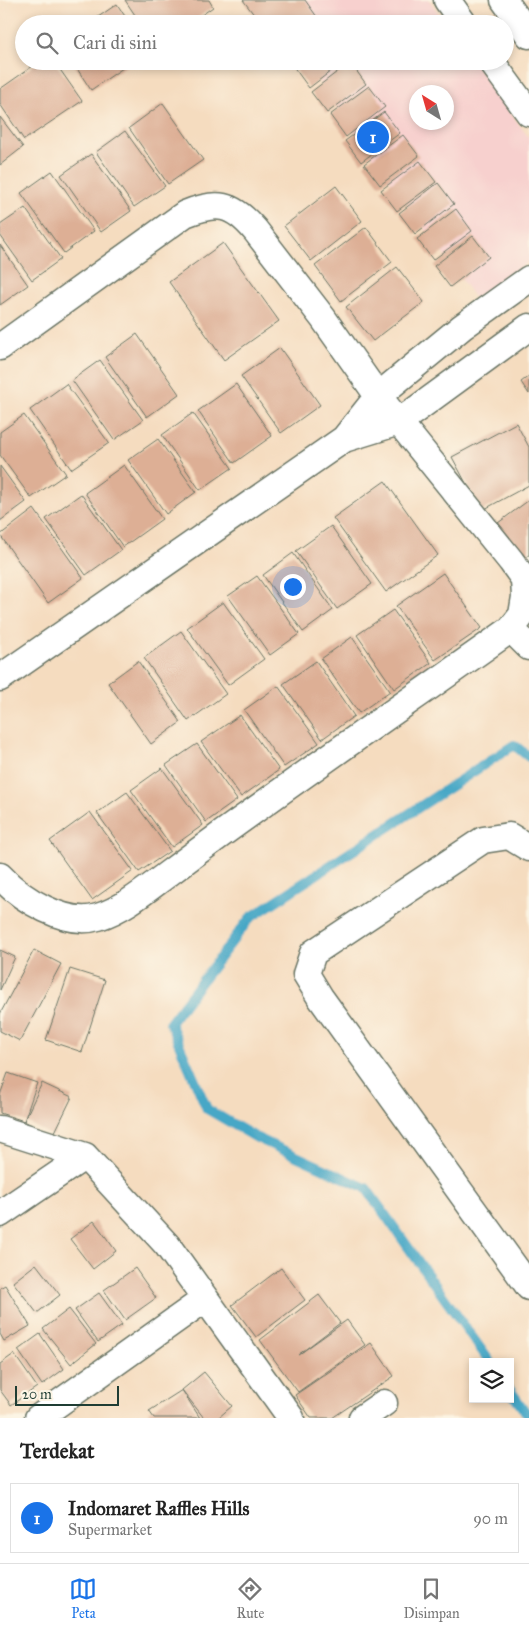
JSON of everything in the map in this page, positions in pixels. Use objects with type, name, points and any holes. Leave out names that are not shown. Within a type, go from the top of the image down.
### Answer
[{"type":"street","points":[[447,0],[458,15]]},
{"type":"street","points":[[504,0],[529,35]]},
{"type":"street","points":[[498,70],[529,113]]},
{"type":"street","points":[[0,348],[185,214],[204,207],[217,206],[231,209],[243,216],[255,230],[323,318],[378,396],[512,561],[524,579],[525,597],[522,615],[511,629],[247,815],[138,896],[114,909],[96,917],[72,918],[49,912],[26,897],[0,876]]},
{"type":"street","points":[[0,678],[344,439],[378,396],[462,327],[529,279]]},
{"type":"street","points":[[344,439],[399,422],[529,327]]},
{"type":"street","points":[[511,629],[529,648]]},
{"type":"street","points":[[529,848],[509,836],[483,840],[313,953],[306,974],[325,1005],[529,1287]]},
{"type":"street","points":[[0,1129],[85,1156],[167,1245],[291,1418]]},
{"type":"street","points":[[0,1214],[85,1156]]},
{"type":"street","points":[[38,1418],[205,1299]]},
{"type":"street","points":[[362,1418],[384,1404]]},
{"type":"shaded area","points":[[260,0],[429,0],[440,15],[271,15]]},
{"type":"shaded area","points":[[310,70],[480,70],[529,138],[529,261],[477,301]]},
{"type":"building","points":[[125,0],[209,0],[213,7],[202,15],[135,15]]},
{"type":"building","points":[[243,0],[305,0],[316,15],[254,15]]},
{"type":"building","points":[[117,4],[124,15],[101,15]]},
{"type":"building","points":[[27,70],[60,70],[82,101],[24,140],[0,104],[0,89]]},
{"type":"building","points":[[78,70],[120,70],[91,90]]},
{"type":"building","points":[[296,70],[332,70],[309,88]]},
{"type":"building","points":[[340,70],[356,70],[366,84],[327,113],[311,92]]},
{"type":"building","points":[[369,86],[385,107],[346,137],[330,115]]},
{"type":"building","points":[[163,103],[203,160],[168,184],[129,128]]},
{"type":"building","points":[[384,112],[400,133],[361,162],[345,141]]},
{"type":"building","points":[[0,117],[23,147],[0,165]]},
{"type":"building","points":[[125,131],[165,186],[134,207],[96,152]]},
{"type":"building","points":[[403,135],[419,156],[380,185],[364,164]]},
{"type":"building","points":[[91,154],[131,211],[101,232],[61,175]]},
{"type":"building","points":[[420,161],[436,182],[397,211],[381,190]]},
{"type":"building","points":[[52,171],[94,231],[64,253],[21,193]]},
{"type":"building","points":[[438,183],[454,204],[415,234],[399,213]]},
{"type":"building","points":[[336,186],[362,221],[311,261],[284,226]]},
{"type":"building","points":[[25,208],[61,259],[32,280],[0,235],[0,225]]},
{"type":"building","points":[[456,209],[472,231],[433,260],[417,239]]},
{"type":"building","points":[[366,227],[392,262],[341,301],[315,266]]},
{"type":"building","points":[[473,236],[489,257],[450,287],[434,266]]},
{"type":"building","points":[[223,243],[279,321],[224,360],[169,282]]},
{"type":"building","points":[[0,245],[28,285],[0,305]]},
{"type":"building","points":[[397,267],[424,302],[373,341],[346,307]]},
{"type":"building","points":[[137,334],[179,394],[147,417],[105,357]]},
{"type":"building","points":[[280,348],[320,405],[281,433],[241,376]]},
{"type":"building","points":[[100,360],[143,420],[114,440],[72,380]]},
{"type":"building","points":[[529,376],[529,394],[521,382]]},
{"type":"building","points":[[66,384],[109,443],[71,469],[30,410]]},
{"type":"building","points":[[236,384],[272,436],[234,463],[198,411]]},
{"type":"building","points":[[193,413],[232,468],[200,490],[162,435]]},
{"type":"building","points":[[24,415],[66,474],[31,498],[0,455],[0,432]]},
{"type":"building","points":[[516,423],[529,447],[529,485],[481,511],[452,457]]},
{"type":"building","points":[[158,439],[196,492],[166,514],[128,460]]},
{"type":"building","points":[[124,465],[162,519],[123,547],[85,493]]},
{"type":"building","points":[[0,466],[26,502],[0,521]]},
{"type":"building","points":[[385,481],[438,555],[386,592],[333,518]]},
{"type":"building","points":[[81,494],[121,550],[86,575],[46,519]]},
{"type":"building","points":[[529,500],[529,555],[520,561],[494,526]]},
{"type":"building","points":[[34,509],[83,578],[48,603],[0,535]]},
{"type":"building","points":[[331,526],[372,584],[337,609],[296,551]]},
{"type":"building","points":[[293,553],[333,610],[303,632],[263,575]]},
{"type":"building","points":[[443,573],[482,628],[435,660],[396,606]]},
{"type":"building","points":[[257,576],[299,634],[270,655],[228,596]]},
{"type":"building","points":[[223,602],[264,659],[228,685],[187,628]]},
{"type":"building","points":[[393,610],[431,663],[394,689],[357,635]]},
{"type":"building","points":[[181,631],[226,694],[188,721],[144,658]]},
{"type":"building","points":[[352,637],[390,691],[359,713],[321,659]]},
{"type":"building","points":[[138,661],[181,722],[151,744],[108,683]]},
{"type":"building","points":[[316,661],[354,716],[322,739],[283,684]]},
{"type":"building","points":[[278,686],[319,743],[284,767],[244,710]]},
{"type":"building","points":[[240,715],[279,770],[241,797],[201,742]]},
{"type":"building","points":[[197,744],[237,800],[206,822],[166,765]]},
{"type":"building","points":[[162,768],[203,825],[172,847],[131,790]]},
{"type":"building","points":[[127,792],[170,851],[139,872],[97,813]]},
{"type":"building","points":[[90,812],[133,871],[92,900],[50,841]]},
{"type":"building","points":[[0,950],[15,957],[0,990]]},
{"type":"building","points":[[34,950],[61,964],[20,1041],[0,1031],[0,1014]]},
{"type":"building","points":[[70,969],[105,980],[82,1052],[46,1040]]},
{"type":"building","points":[[8,1073],[37,1083],[24,1121],[0,1113],[0,1095]]},
{"type":"building","points":[[42,1083],[72,1097],[53,1136],[24,1121]]},
{"type":"building","points":[[94,1221],[116,1251],[93,1269],[70,1239]]},
{"type":"building","points":[[36,1264],[60,1295],[37,1313],[13,1282]]},
{"type":"building","points":[[135,1268],[156,1298],[125,1320],[104,1290]]},
{"type":"building","points":[[281,1268],[305,1300],[256,1337],[232,1305]]},
{"type":"building","points":[[5,1285],[30,1326],[4,1341],[0,1334],[0,1288]]},
{"type":"building","points":[[99,1293],[122,1325],[98,1342],[75,1310]]},
{"type":"building","points":[[319,1295],[340,1323],[298,1355],[347,1320],[365,1345],[298,1392],[260,1340]]},
{"type":"building","points":[[69,1309],[96,1344],[71,1364],[43,1329]]},
{"type":"building","points":[[40,1334],[64,1369],[42,1385],[18,1350]]},
{"type":"building","points":[[371,1343],[394,1376],[332,1418],[311,1418],[295,1395]]},
{"type":"building","points":[[14,1354],[37,1387],[11,1405],[0,1390],[0,1364]]},
{"type":"building","points":[[204,1372],[232,1406],[218,1418],[204,1418],[182,1390]]},
{"type":"building","points":[[182,1390],[200,1418],[154,1418],[149,1411]]},
{"type":"waterway","points":[[487,1358],[366,1188],[257,1138],[207,1109],[170,1023],[250,918],[514,745],[529,757]]},
{"type":"waterway","points":[[514,1396],[529,1417]]},
{"type":"place","name":"Indomaret Raffles Hills","points":[[373,137]]}]
